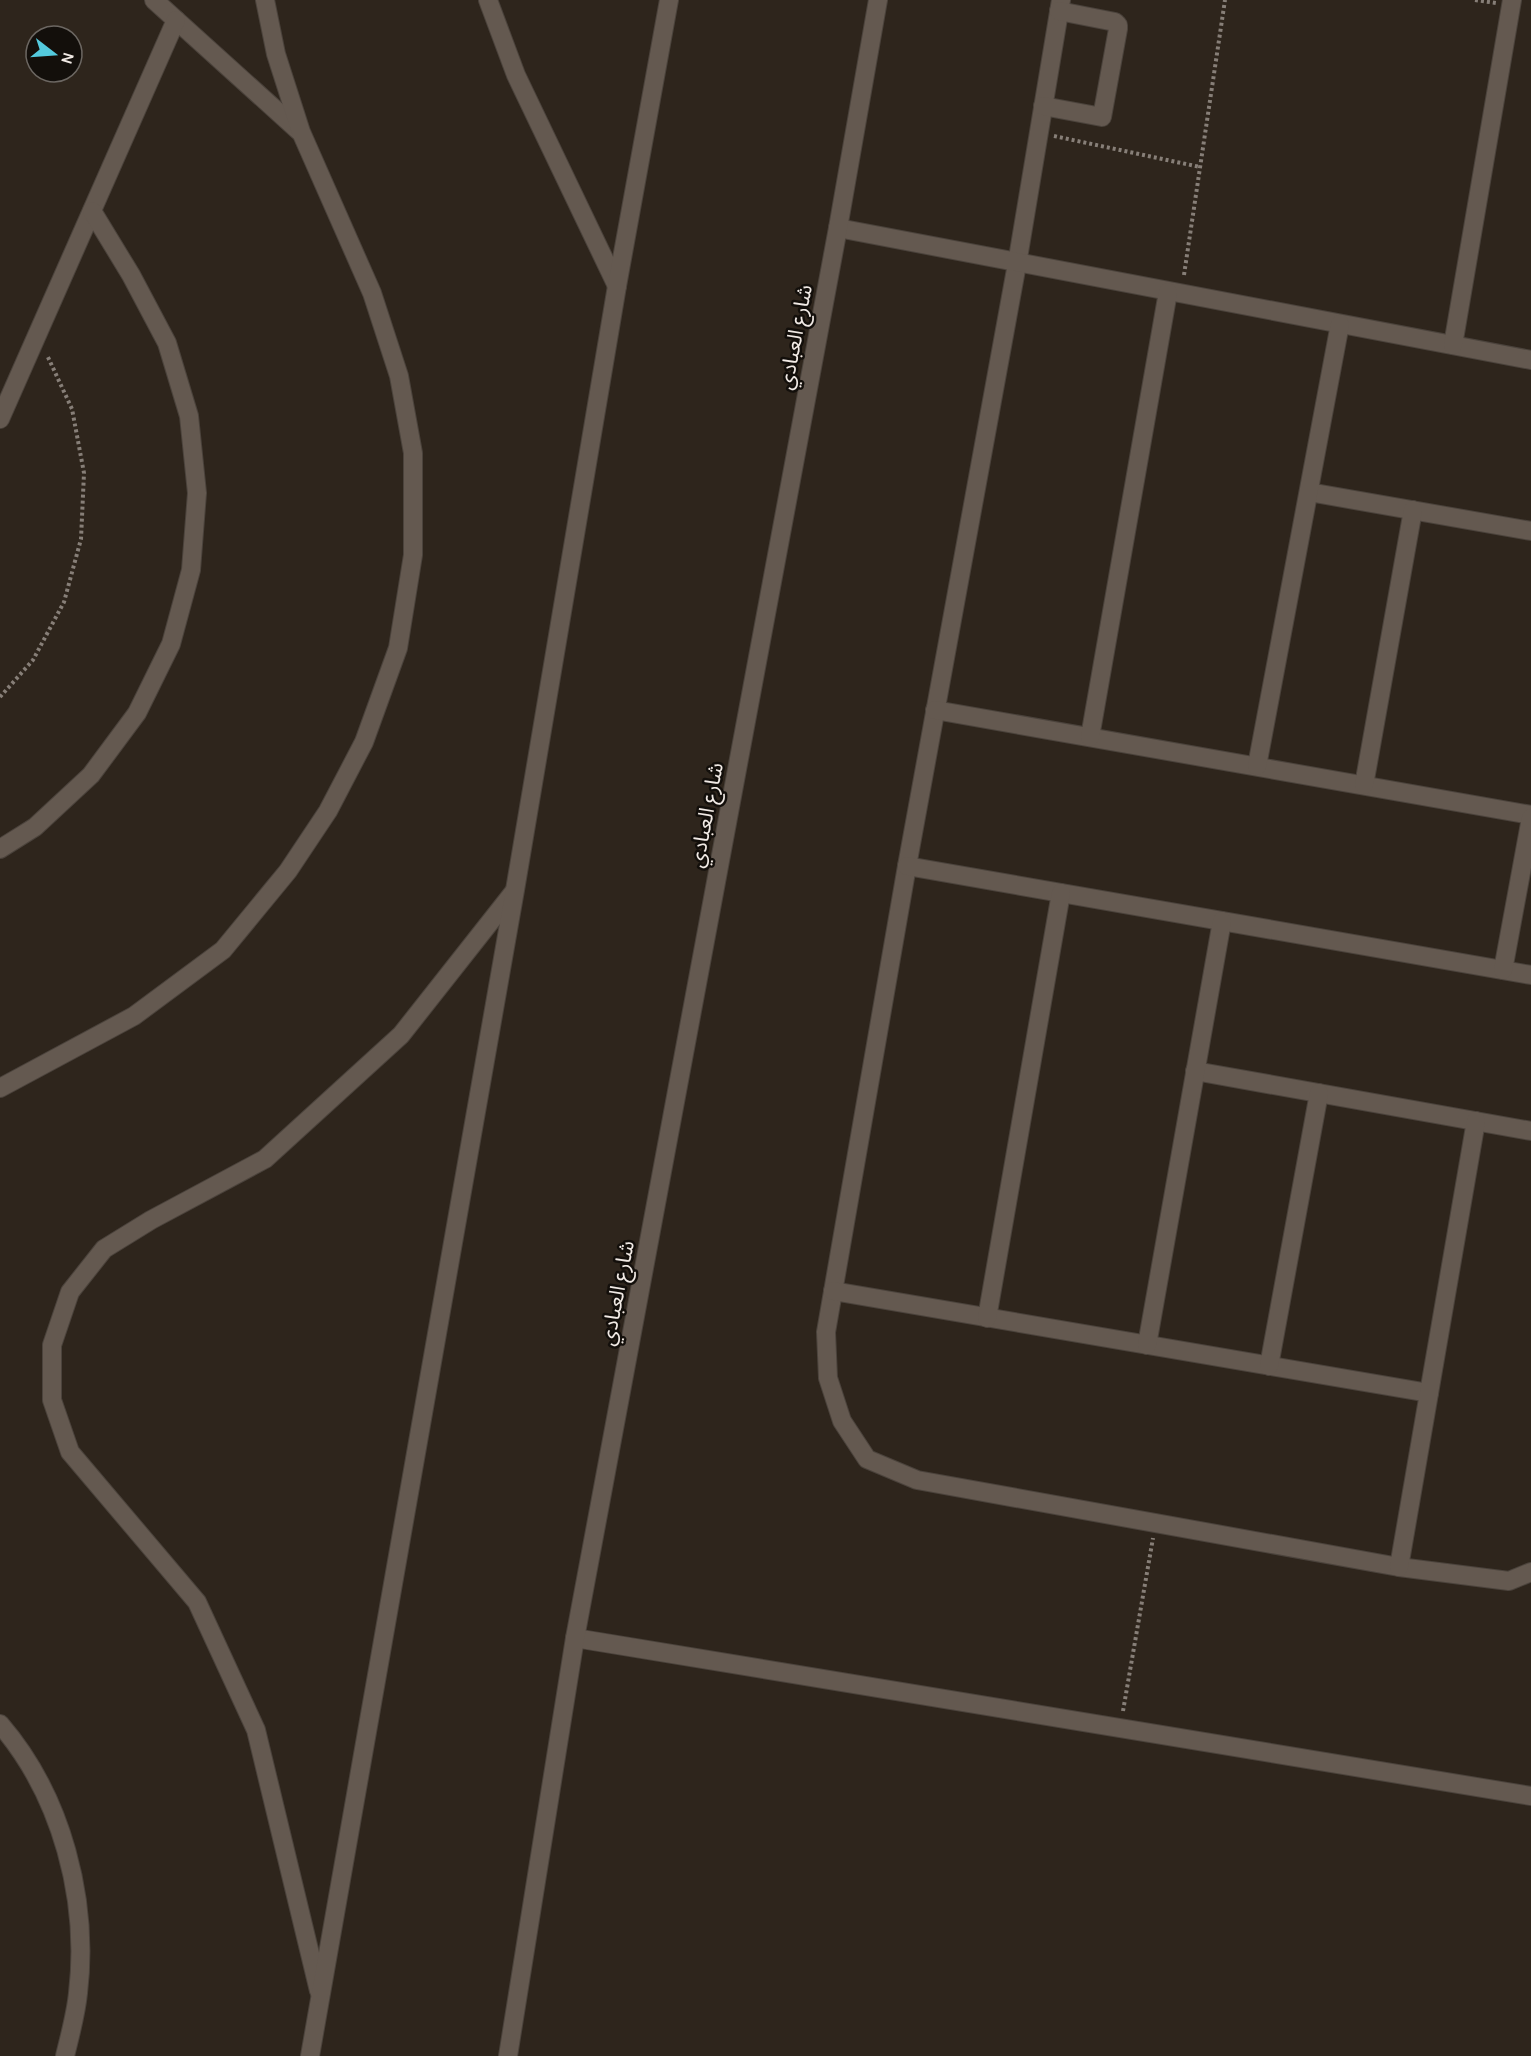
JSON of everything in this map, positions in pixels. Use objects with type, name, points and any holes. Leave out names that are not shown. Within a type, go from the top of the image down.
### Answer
[{"type":"street","points":[[154,0],[301,132]]},
{"type":"street","points":[[0,1088],[134,1016],[223,950],[288,871],[328,811],[364,742],[398,648],[413,555],[413,453],[399,376],[372,292],[301,132],[276,54],[265,0]]},
{"type":"street","points":[[488,0],[516,75],[617,286]]},
{"type":"street","points":[[310,2056],[515,890],[617,286],[669,0]]},
{"type":"street","name":"شارع العبادي","points":[[508,2056],[575,1638],[838,228],[878,0]]},
{"type":"street","points":[[1453,345],[1512,0]]},
{"type":"street","points":[[1043,106],[1102,117],[1118,29],[1115,22],[1060,6],[1043,106],[1017,264],[907,866],[826,1332],[828,1378],[842,1421],[867,1459],[917,1480],[1399,1566],[1509,1581],[1531,1572]]},
{"type":"street","points":[[0,419],[176,20]]},
{"type":"street","points":[[0,849],[35,827],[91,775],[137,713],[171,644],[191,570],[197,493],[189,416],[167,343],[131,275],[92,211]]},
{"type":"street","points":[[838,228],[1017,264],[1531,360]]},
{"type":"street","points":[[1090,737],[1175,293]]},
{"type":"street","points":[[1257,766],[1340,324]]},
{"type":"street","points":[[1309,492],[1531,531]]},
{"type":"street","points":[[1364,785],[1413,510]]},
{"type":"street","points":[[935,710],[1531,816],[1503,970]]},
{"type":"street","points":[[907,866],[1531,975]]},
{"type":"street","points":[[321,1999],[256,1730],[197,1602],[70,1452],[52,1400],[52,1345],[70,1292],[104,1249],[265,1160],[401,1035],[515,890]]},
{"type":"street","points":[[987,1318],[1061,893]]},
{"type":"street","points":[[1148,1345],[1222,921]]},
{"type":"street","points":[[1196,1071],[1531,1131]]},
{"type":"street","points":[[1269,1366],[1319,1093]]},
{"type":"street","points":[[1399,1566],[1476,1121]]},
{"type":"street","points":[[833,1291],[1429,1393]]},
{"type":"street","points":[[575,1638],[1531,1797]]},
{"type":"street","points":[[0,1724],[13,1739],[46,1797],[69,1860],[80,1927],[78,1994],[65,2056]]},
{"type":"path","points":[[1175,293],[1200,167],[1225,0]]},
{"type":"path","points":[[1039,133],[1200,167]]},
{"type":"path","points":[[0,697],[33,660],[64,602],[81,539],[84,473],[72,409],[38,334]]},
{"type":"path","points":[[1120,1728],[1156,1523]]}]
